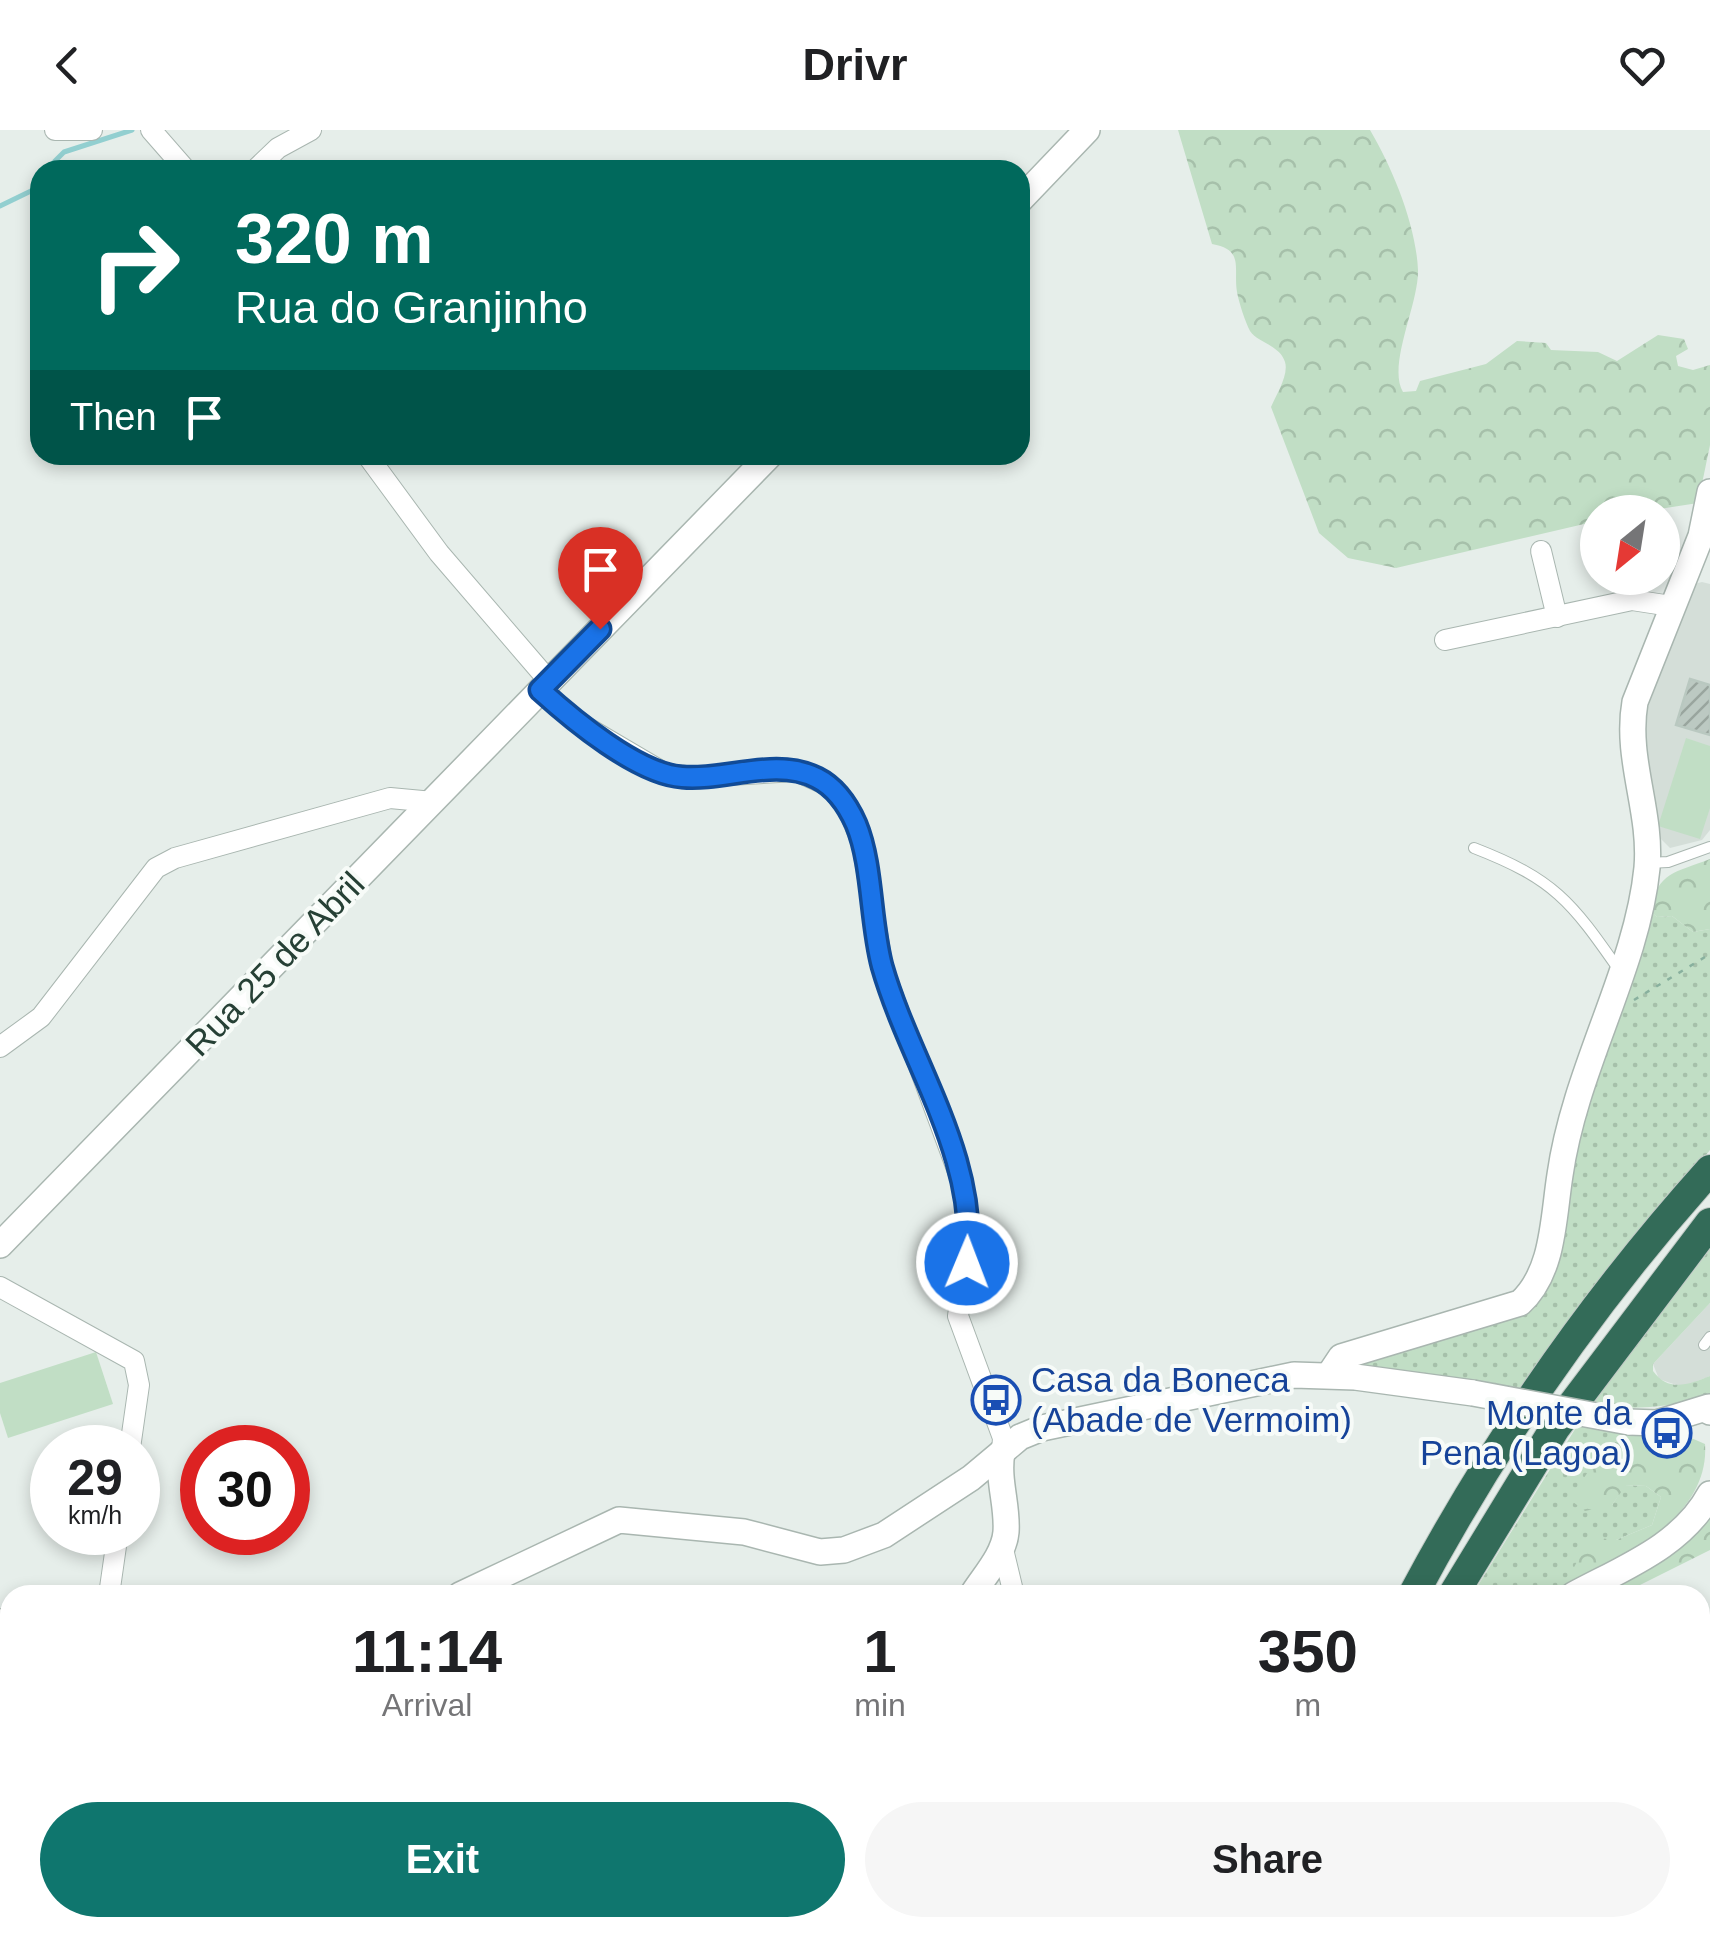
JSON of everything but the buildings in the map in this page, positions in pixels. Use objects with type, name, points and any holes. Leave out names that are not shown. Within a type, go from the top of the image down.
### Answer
[{"type":"highway","points":[[1419,1585],[1537,1392],[1614,1287],[1710,1170]]},
{"type":"highway","points":[[1459,1585],[1555,1428],[1710,1223]]},
{"type":"street","points":[[55,130],[92,130]]},
{"type":"street","points":[[151,130],[177,160]]},
{"type":"street","points":[[265,160],[278,148],[311,130]]},
{"type":"street","points":[[1030,190],[1087,130]]},
{"type":"street","points":[[374,465],[438,553],[545,686],[621,751],[666,774],[696,777],[796,771],[829,786],[848,809],[862,843],[883,969],[964,1188],[968,1248],[958,1316],[1002,1438],[999,1470],[1006,1533],[978,1585]]},
{"type":"street","name":"Rua 25 de Abril","points":[[0,1245],[760,465]]},
{"type":"street","points":[[1329,1375],[1341,1356],[1494,1314],[1520,1303],[1534,1290],[1548,1251],[1570,1116],[1643,893],[1647,863],[1630,728],[1671,606],[1702,560],[1710,492]]},
{"type":"street","points":[[1542,551],[1558,617]]},
{"type":"street","points":[[1446,640],[1632,600],[1671,606]]},
{"type":"street","points":[[0,1047],[41,1017],[156,868],[174,858],[390,798],[434,802]]},
{"type":"street","points":[[0,1287],[134,1361],[139,1385],[133,1425]]},
{"type":"street","points":[[481,1585],[620,1520],[744,1532],[820,1552],[844,1550],[884,1535],[1042,1428],[1261,1378],[1329,1375],[1473,1393],[1628,1422],[1657,1423],[1710,1408]]},
{"type":"street","points":[[1591,1585],[1673,1538],[1701,1510],[1710,1494]]},
{"type":"street","points":[[1002,1545],[1012,1585]]},
{"type":"street","points":[[110,1585],[115,1555]]},
{"type":"lane","points":[[1647,863],[1668,862],[1710,846]]},
{"type":"lane","points":[[1474,848],[1510,862],[1560,892],[1619,971]]},
{"type":"path","points":[[1633,1000],[1710,954]]},
{"type":"shaded area","points":[[1694,584],[1710,584],[1710,830],[1702,840],[1670,848],[1660,838],[1643,749],[1643,721]]},
{"type":"shaded area","points":[[1710,1303],[1710,1376],[1682,1387],[1659,1379],[1653,1364]]},
{"type":"green space","points":[[1178,130],[1370,130],[1402,198],[1416,253],[1417,284],[1399,366],[1403,392],[1416,391],[1420,381],[1486,364],[1517,341],[1546,343],[1551,350],[1598,352],[1617,361],[1658,335],[1684,339],[1688,349],[1676,356],[1678,366],[1693,370],[1710,365],[1710,445],[1698,503],[1680,506],[1680,495],[1580,495],[1580,525],[1396,568],[1348,558],[1319,533],[1271,407],[1284,379],[1285,362],[1279,352],[1248,327],[1237,292],[1233,255],[1212,244]]},
{"type":"green space","points":[[1686,738],[1710,746],[1710,808],[1700,839],[1658,826]]},
{"type":"green space","points":[[1710,859],[1710,929],[1693,932],[1672,916],[1657,917],[1650,911],[1663,881]]},
{"type":"green space","points":[[1650,911],[1657,917],[1672,916],[1693,932],[1710,929],[1710,1150],[1524,1388],[1356,1368],[1355,1361],[1541,1297],[1554,1273],[1572,1145]]},
{"type":"green space","points":[[1710,1249],[1710,1303],[1653,1364],[1653,1371],[1673,1384],[1710,1376],[1710,1393],[1666,1405],[1590,1406]]},
{"type":"green space","points":[[96,1352],[113,1404],[48,1425],[30,1425],[30,1431],[8,1438],[0,1413],[0,1383]]},
{"type":"green space","points":[[1577,1426],[1626,1434],[1602,1452],[1612,1505],[1625,1485],[1646,1486],[1661,1497],[1652,1525],[1616,1540],[1577,1585],[1478,1585]]},
{"type":"green space","points":[[1626,1434],[1689,1437],[1705,1444],[1703,1469],[1695,1491],[1664,1528],[1584,1581],[1573,1569],[1591,1537],[1616,1540],[1652,1525],[1661,1497],[1646,1486],[1626,1485],[1612,1505],[1585,1511],[1569,1499],[1602,1452]]},
{"type":"green space","points":[[1710,1514],[1710,1550],[1640,1585],[1601,1585]]},
{"type":"waterway","points":[[56,160],[64,152],[132,130]]},
{"type":"waterway","points":[[0,206],[30,191]]},
{"type":"place","name":"Casa da Boneca (Abade de Vermoim)","points":[[996,1400]]},
{"type":"place","name":"Monte da Pena (Lagoa)","points":[[1667,1433]]},
{"type":"route","points":[[600,629],[540,690],[576,720],[621,751],[666,774],[696,777],[796,771],[829,786],[848,809],[862,843],[883,969],[960,1172],[969,1225],[967,1263]]}]
